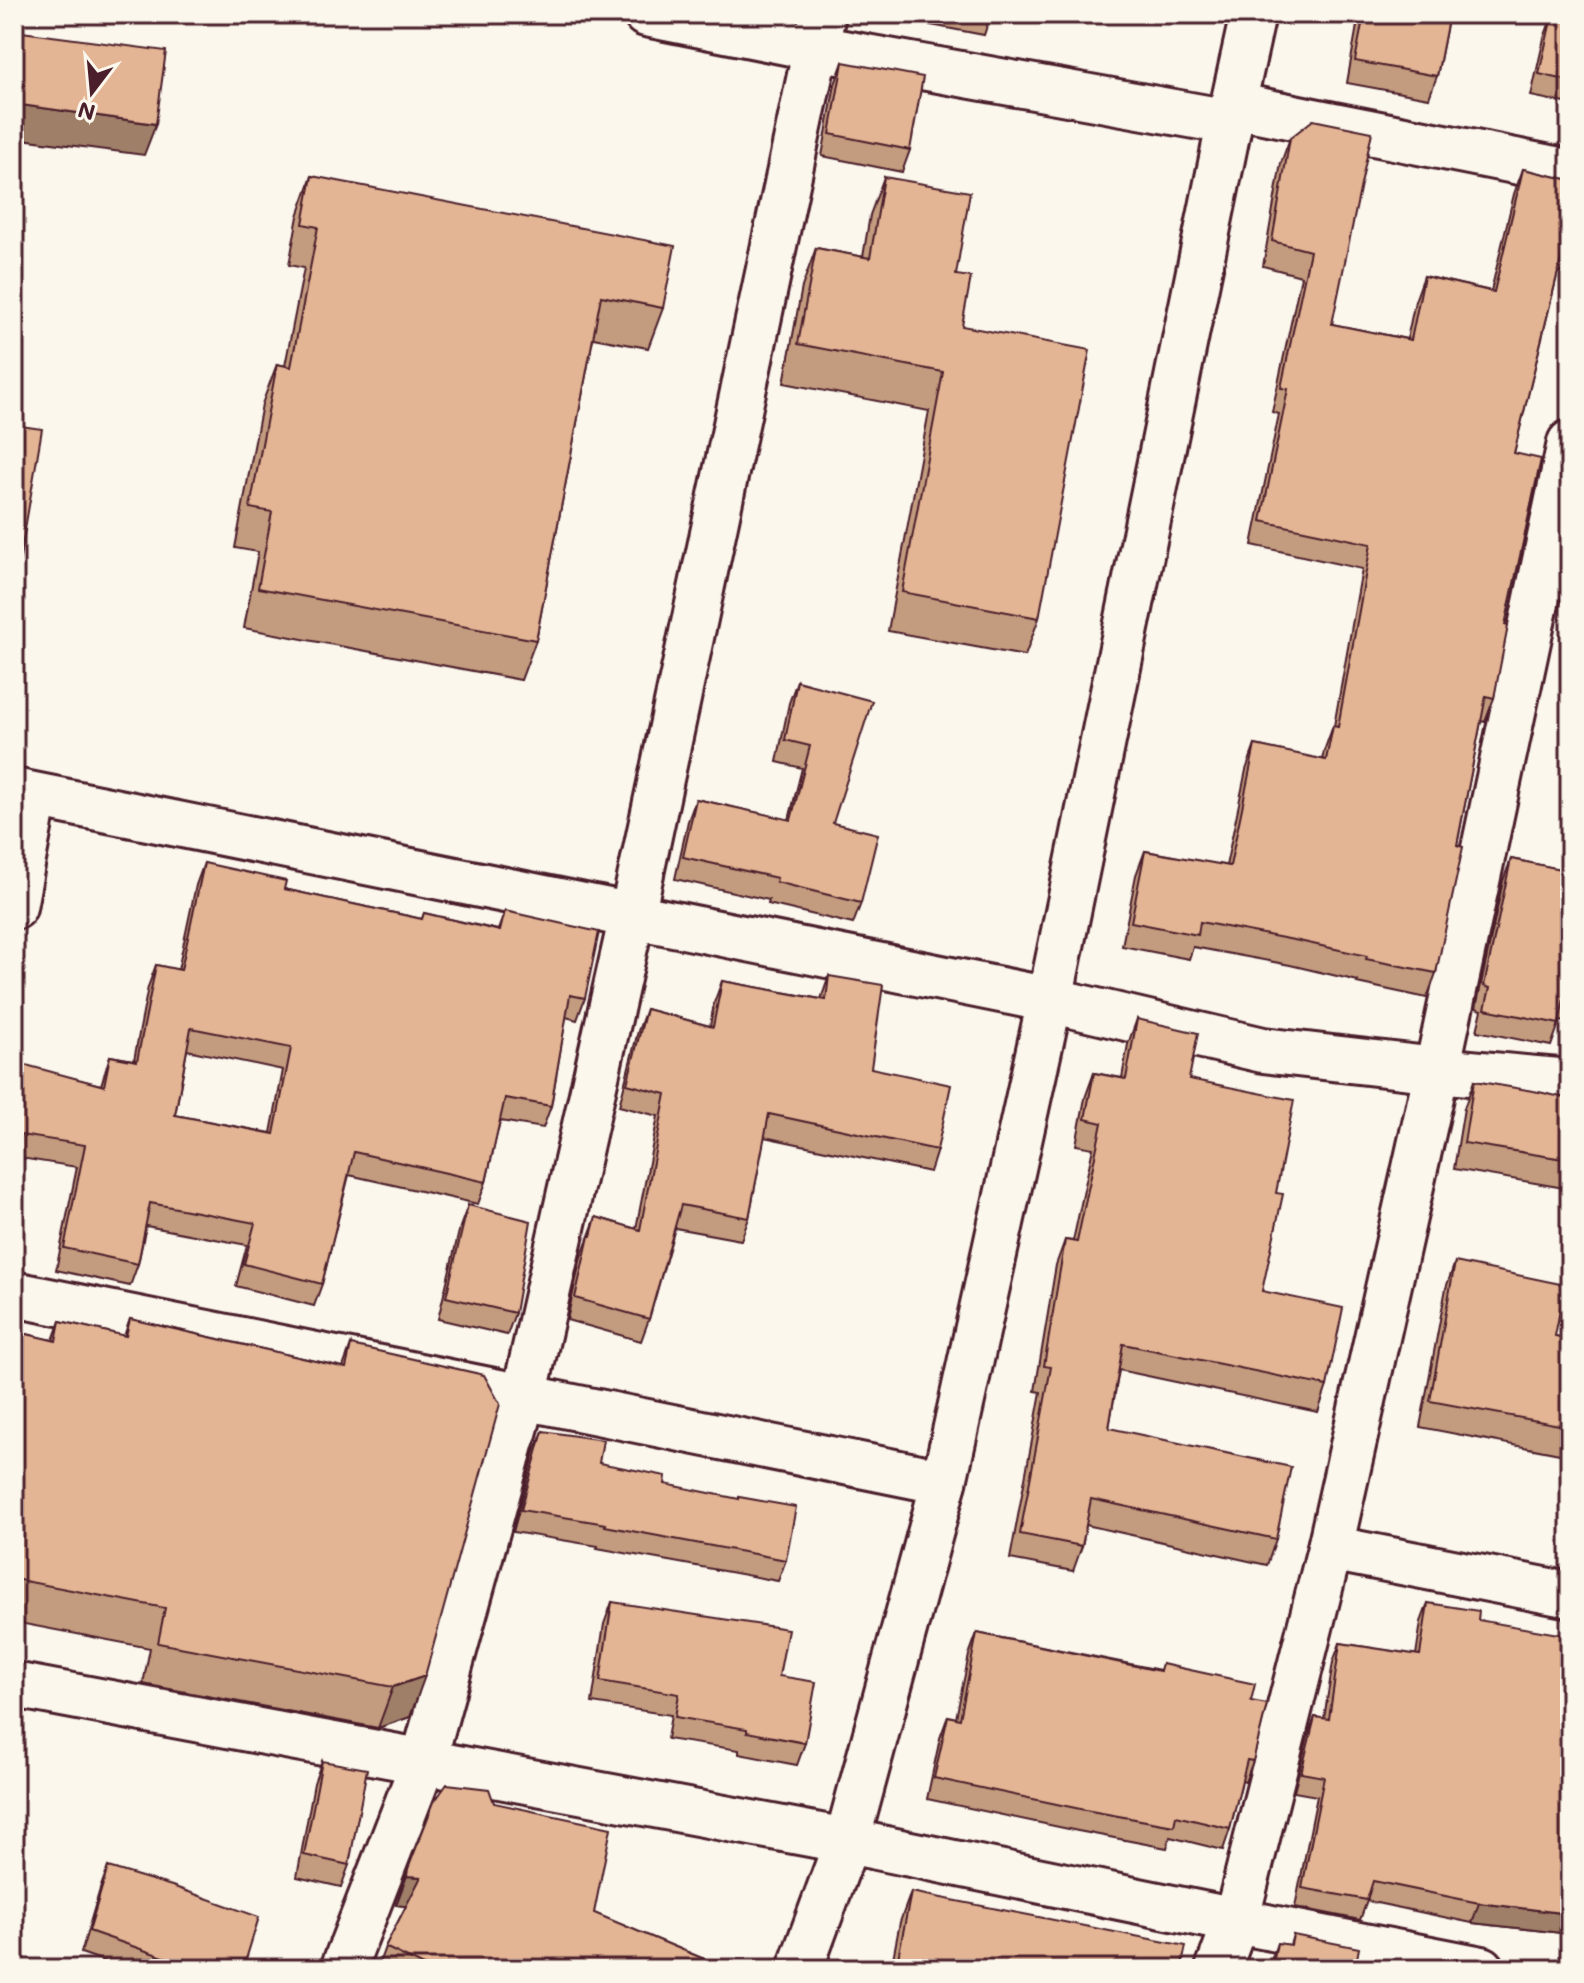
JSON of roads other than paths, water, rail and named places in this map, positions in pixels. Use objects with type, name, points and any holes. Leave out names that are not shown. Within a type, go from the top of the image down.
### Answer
[{"type":"street","points":[[646,14],[820,31],[1231,113],[1570,172]]},
{"type":"street","points":[[800,1969],[847,1841],[944,1482],[1050,1000],[1253,14]]},
{"type":"street","points":[[343,1969],[423,1763],[524,1397],[632,916],[820,31]]},
{"type":"street","points":[[1218,1969],[1236,1921],[1330,1548],[1437,1070],[1570,443]]},
{"type":"street","points":[[14,907],[25,793],[1050,1000],[1263,1050],[1570,1082]]},
{"type":"street","points":[[14,1294],[944,1482]]},
{"type":"street","points":[[1330,1548],[1570,1595]]},
{"type":"street","points":[[14,1685],[847,1841],[1482,1969]]}]
